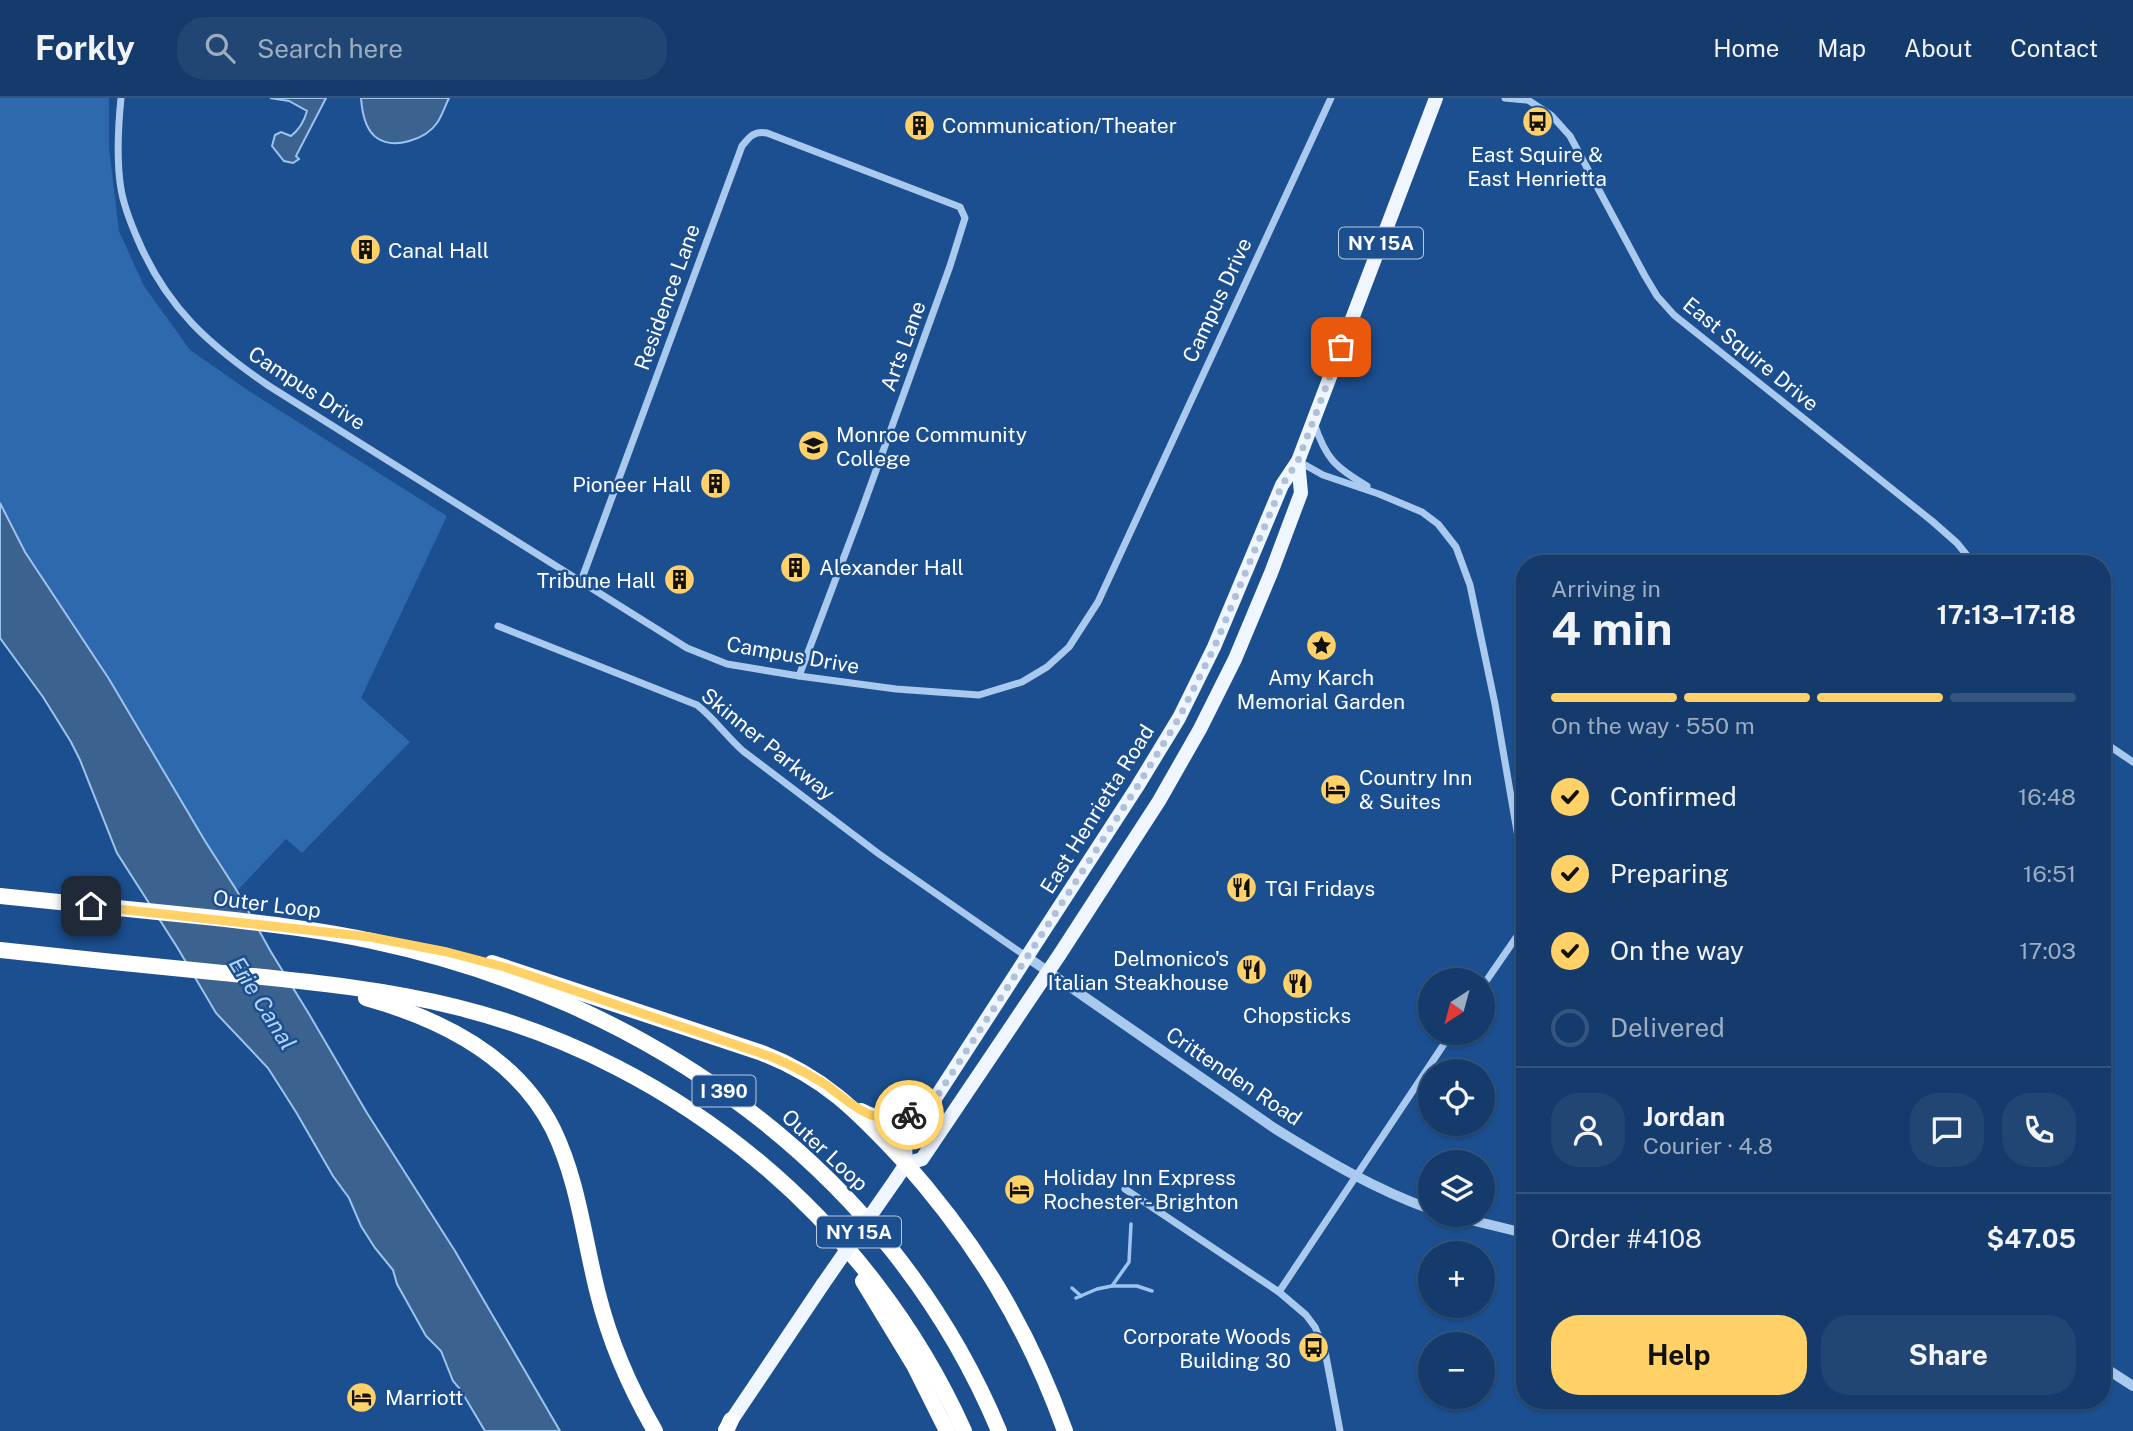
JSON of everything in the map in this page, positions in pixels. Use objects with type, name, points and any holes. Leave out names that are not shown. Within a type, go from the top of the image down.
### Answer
[{"type":"highway","name":"Outer Loop","points":[[0,896],[315,930],[416,951],[536,990],[640,1039],[725,1092],[771,1127],[814,1165],[879,1234],[916,1282],[948,1331],[972,1373],[999,1431]]},
{"type":"highway","points":[[315,930],[407,943],[504,967],[772,1057],[813,1077],[863,1112],[883,1119],[906,1116],[934,1101]]},
{"type":"highway","points":[[0,950],[282,979],[350,991],[415,1014],[481,1048],[505,1067],[537,1102],[552,1127],[567,1163],[597,1292],[614,1346],[629,1382],[655,1431]]},
{"type":"highway","name":"I 390","points":[[350,991],[454,1006],[491,1016],[562,1042],[614,1066],[673,1099],[713,1126],[758,1161],[815,1212],[877,1283],[920,1346],[964,1431]]},
{"type":"highway","points":[[839,1096],[906,1164],[961,1231],[993,1278],[1033,1353],[1065,1431]]},
{"type":"highway","points":[[758,1161],[818,1223],[854,1269],[890,1323],[947,1431]]},
{"type":"highway","points":[[925,1387],[942,1431]]},
{"type":"main road","name":"East Henrietta Road","points":[[727,1427],[906,1164],[905,1145],[1179,718],[1214,648],[1282,485],[1298,461],[1436,98]]},
{"type":"main road","name":"East Henrietta Road","points":[[906,1164],[922,1159],[1159,801],[1235,659],[1301,493],[1298,461]]},
{"type":"street","name":"Campus Drive","points":[[121,98],[117,141],[121,190],[132,227],[150,269],[169,298],[195,327],[229,358],[269,386],[687,648],[727,664],[799,676],[896,689],[979,695],[1009,687],[1035,675],[1069,647],[1098,603],[1331,98]]},
{"type":"street","name":"East Squire Drive","points":[[1505,98],[1526,99],[1552,117],[1570,136],[1645,276],[1657,296],[1674,315],[1932,521],[1957,542],[1967,555]]},
{"type":"street","name":"Residence Lane","points":[[580,581],[742,146],[750,136],[758,132],[767,133],[859,168]]},
{"type":"street","name":"Arts Lane","points":[[799,676],[861,512],[965,218],[960,207],[859,168]]},
{"type":"street","points":[[1313,421],[1324,449],[1341,471],[1379,494]]},
{"type":"street","points":[[1298,461],[1323,475],[1379,494],[1429,516],[1447,534],[1463,563],[1470,584],[1495,704],[1516,826]]},
{"type":"street","name":"Skinner Parkway","points":[[498,626],[697,705],[710,714],[729,739],[743,751],[879,854],[1027,957]]},
{"type":"street","points":[[2111,747],[2133,762]]},
{"type":"street","points":[[1495,968],[1516,938]]},
{"type":"street","name":"Crittenden Road","points":[[1027,957],[1275,1128],[1356,1177],[1418,1204]]},
{"type":"street","points":[[1279,1292],[1443,1045]]},
{"type":"street","points":[[1125,1189],[1279,1292],[1306,1315],[1322,1340],[1340,1431]]},
{"type":"street","points":[[1495,1226],[1516,1231]]},
{"type":"street","points":[[2111,1372],[2133,1386]]},
{"type":"shaded area","points":[[0,98],[109,98],[109,148],[119,231],[144,286],[190,350],[249,391],[447,516],[361,698],[410,742],[302,853],[286,839],[237,891],[109,679],[25,552],[0,503]]},
{"type":"water","points":[[270,98],[326,98],[296,156],[299,159],[293,163],[284,161],[272,146],[275,135],[281,132],[291,136],[297,131],[307,111],[289,101]]},
{"type":"water","points":[[361,98],[449,98],[432,129],[418,138],[392,143],[373,135],[363,115]]},
{"type":"water","name":"Erie Canal","points":[[0,503],[25,552],[109,679],[367,1113],[455,1251],[560,1431],[485,1431],[453,1381],[441,1351],[426,1336],[397,1284],[393,1270],[361,1226],[349,1198],[268,1068],[216,1013],[117,853],[71,742],[43,697],[0,638]]},
{"type":"waterway","points":[[1076,1298],[1112,1286],[1129,1262],[1131,1224]]},
{"type":"waterway","points":[[1113,1286],[1137,1286],[1152,1291]]},
{"type":"waterway","points":[[1072,1288],[1081,1296]]},
{"type":"way so far","points":[[909,1115],[934,1101],[1179,718],[1214,648],[1282,485],[1298,461],[1341,347]]},
{"type":"place","name":"East Squire & East Henrietta","points":[[1537,122]]},
{"type":"place","name":"Communication/Theater","points":[[919,125]]},
{"type":"place","name":"Canal Hall","points":[[365,250]]},
{"type":"place","name":"Monroe Community College","points":[[813,446]]},
{"type":"place","name":"Pioneer Hall","points":[[715,484]]},
{"type":"place","name":"Alexander Hall","points":[[796,567]]},
{"type":"place","name":"Tribune Hall","points":[[679,580]]},
{"type":"place","name":"Amy Karch Memorial Garden","points":[[1321,645]]},
{"type":"place","name":"Country Inn & Suites","points":[[1336,789]]},
{"type":"place","name":"TGI Fridays","points":[[1242,888]]},
{"type":"place","name":"Delmonico's Italian Steakhouse","points":[[1252,970]]},
{"type":"place","name":"Chopsticks","points":[[1297,983]]},
{"type":"place","name":"Holiday Inn Express Rochester - Brighton","points":[[1020,1189]]},
{"type":"place","name":"Corporate Woods Building 30","points":[[1314,1348]]},
{"type":"place","name":"Marriott","points":[[362,1397]]},
{"type":"route","points":[[91,906],[370,937],[485,961],[772,1057],[813,1077],[873,1117],[892,1119],[909,1115]]}]
